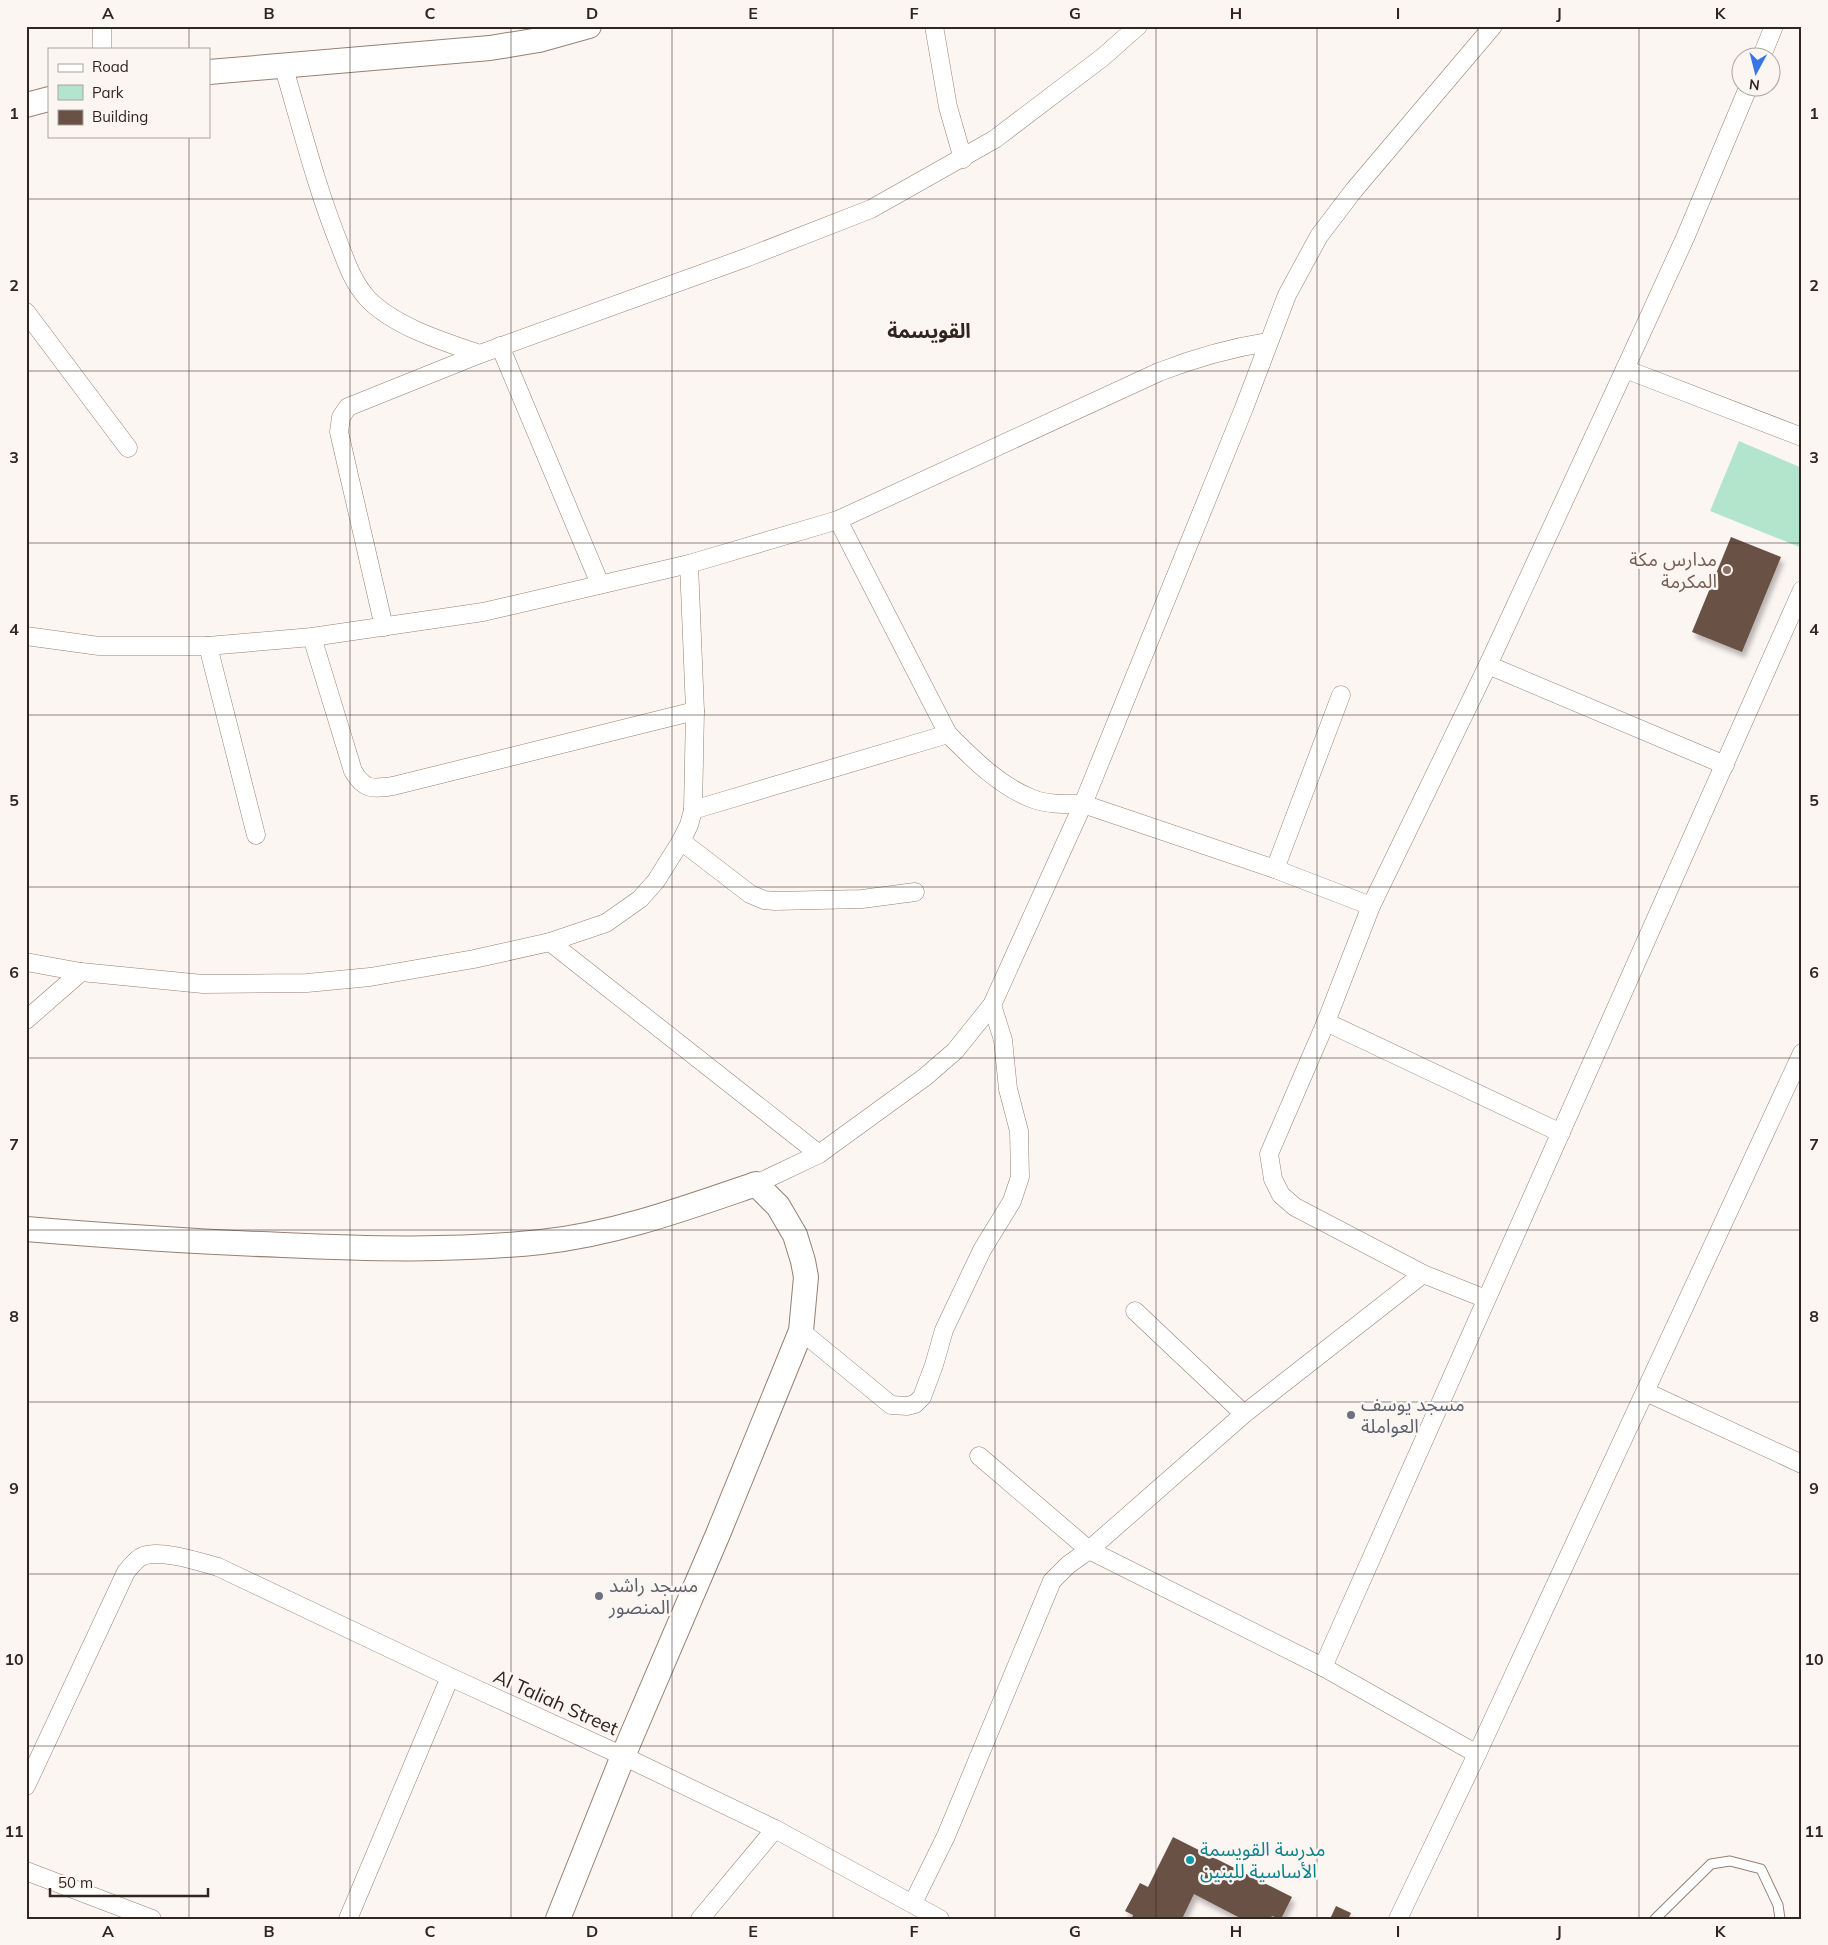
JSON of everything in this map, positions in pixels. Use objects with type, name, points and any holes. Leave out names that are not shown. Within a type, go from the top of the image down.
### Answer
[{"type":"street","points":[[102,26],[102,48]]},
{"type":"street","points":[[210,72],[490,48],[539,40],[589,26]]},
{"type":"street","points":[[934,26],[948,107],[963,159]]},
{"type":"street","points":[[384,627],[338,432],[341,416],[348,408],[500,346],[748,257],[871,210],[995,139],[1103,57],[1138,26]]},
{"type":"street","points":[[26,1229],[155,1240],[320,1247],[428,1249],[541,1242],[590,1234],[655,1218],[756,1184],[819,1154],[925,1077],[955,1051],[992,1004],[1083,804],[1244,408],[1287,295],[1319,236],[1354,190],[1493,26]]},
{"type":"street","points":[[1765,48],[1774,26]]},
{"type":"street","points":[[283,65],[327,215],[353,279],[368,300],[393,318],[437,339],[480,354]]},
{"type":"street","points":[[1486,1299],[1423,1274],[1295,1207],[1280,1195],[1273,1179],[1269,1154],[1326,1022],[1371,906],[1488,665],[1625,369],[1685,238],[1744,98]]},
{"type":"street","points":[[26,105],[48,99]]},
{"type":"street","points":[[26,312],[128,448]]},
{"type":"street","points":[[26,636],[99,646],[208,646],[312,637],[483,612],[688,564],[838,520],[1159,372],[1195,358],[1268,342]]},
{"type":"street","points":[[500,346],[600,584]]},
{"type":"street","points":[[1625,369],[1802,437]]},
{"type":"street","points":[[838,520],[948,734],[974,760],[1007,786],[1034,799],[1059,804],[1083,804],[1275,869],[1371,906]]},
{"type":"street","points":[[26,962],[81,972],[203,984],[308,983],[370,977],[474,959],[550,942],[606,923],[640,900],[656,881],[681,841],[693,810],[695,711],[688,564]]},
{"type":"street","points":[[1323,1667],[1802,590]]},
{"type":"street","points":[[312,637],[353,770],[359,781],[367,787],[378,789],[393,786],[695,711]]},
{"type":"street","points":[[208,646],[256,836]]},
{"type":"street","points":[[1488,665],[1725,765]]},
{"type":"street","points":[[1275,869],[1341,695]]},
{"type":"street","points":[[693,810],[948,734]]},
{"type":"street","points":[[681,841],[750,894],[764,900],[862,899],[915,892]]},
{"type":"street","points":[[550,942],[819,1154]]},
{"type":"street","points":[[26,1020],[81,972]]},
{"type":"street","points":[[800,1331],[890,1405],[907,1406],[915,1404],[922,1397],[932,1373],[944,1330],[982,1250],[1012,1202],[1020,1177],[1019,1131],[1008,1089],[1003,1040],[992,1004]]},
{"type":"street","points":[[1326,1022],[1562,1133]]},
{"type":"street","points":[[1398,1919],[1646,1392],[1802,1053]]},
{"type":"street","points":[[558,1919],[623,1756],[718,1534],[800,1331],[806,1277],[796,1235],[778,1206],[756,1184]]},
{"type":"street","points":[[913,1904],[946,1836],[1052,1581],[1068,1565],[1089,1550],[1244,1414],[1423,1274]]},
{"type":"street","points":[[1135,1311],[1244,1414]]},
{"type":"street","points":[[1646,1392],[1802,1464]]},
{"type":"street","points":[[979,1456],[1089,1550],[1323,1667],[1477,1754]]},
{"type":"street","name":"Al Taliah Street","points":[[26,1786],[126,1572],[143,1556],[164,1554],[218,1567],[450,1677],[623,1756],[775,1829],[940,1919]]},
{"type":"street","points":[[348,1919],[450,1677]]},
{"type":"street","points":[[700,1919],[775,1829]]},
{"type":"street","points":[[26,1871],[119,1913],[152,1919]]},
{"type":"lane","points":[[1655,1919],[1710,1864],[1730,1861],[1761,1869],[1778,1905],[1780,1919]]},
{"type":"green space","points":[[1739,441],[1802,468],[1802,548],[1710,511]]},
{"type":"building","points":[[1731,537],[1781,557],[1742,652],[1692,632]]},
{"type":"building","name":"مدرسة القويسمة الأساسية للبنين","points":[[1173,1837],[1292,1897],[1281,1919],[1272,1916],[1270,1919],[1242,1919],[1194,1894],[1182,1919],[1132,1919],[1133,1915],[1125,1911],[1140,1883],[1148,1887]]},
{"type":"building","points":[[1336,1906],[1351,1913],[1348,1919],[1330,1919]]},
{"type":"place","name":"مدارس مكة المكرمة","points":[[1727,570]]},
{"type":"place","name":"مسجد يوسف العواملة","points":[[1351,1415]]},
{"type":"place","name":"مسجد راشد المنصور","points":[[599,1596]]},
{"type":"place","name":"مدرسة القويسمة الأساسية للبنين","points":[[1190,1860]]},
{"type":"district","name":"القويسمة","points":[[929,331]]}]
